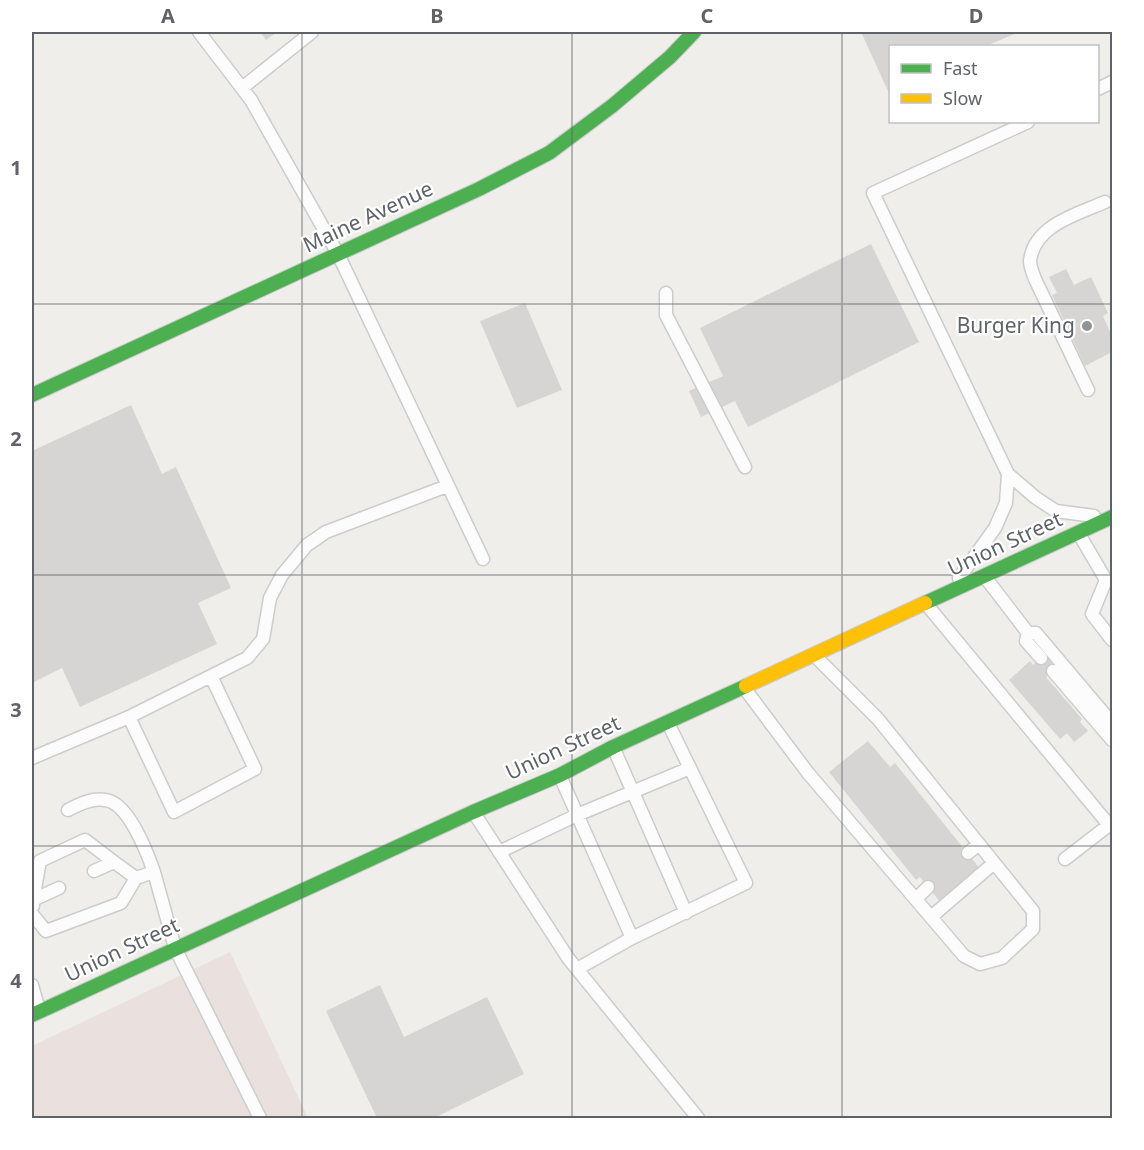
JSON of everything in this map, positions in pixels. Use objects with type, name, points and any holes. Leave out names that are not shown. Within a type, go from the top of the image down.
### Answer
[{"type":"main road","name":"Maine Avenue","points":[[32,395],[478,189],[549,153],[612,106],[670,57],[694,32]]},
{"type":"main road","name":"Union Street","points":[[36,1013],[473,812],[560,775],[613,747],[1111,518]]},
{"type":"lane","points":[[199,32],[251,100],[338,254],[483,559]]},
{"type":"lane","points":[[242,88],[312,32]]},
{"type":"lane","points":[[1099,89],[1113,82]]},
{"type":"lane","points":[[1026,123],[873,193],[1008,474],[1036,498],[1056,511],[1111,518]]},
{"type":"lane","points":[[1088,390],[1035,279],[1030,262],[1035,245],[1044,232],[1055,224],[1105,201]]},
{"type":"lane","points":[[666,292],[666,315],[745,467]]},
{"type":"lane","points":[[947,594],[995,528],[1006,503],[1008,474]]},
{"type":"lane","points":[[32,758],[129,717],[247,658],[262,639],[270,598],[282,574],[307,545],[326,532],[447,486]]},
{"type":"lane","points":[[1079,533],[1109,579],[1092,614],[1113,640]]},
{"type":"lane","points":[[985,577],[1028,633]]},
{"type":"lane","points":[[927,604],[1111,824],[1065,859]]},
{"type":"lane","points":[[1028,633],[1026,641],[1041,658]]},
{"type":"lane","points":[[1028,633],[1036,633],[1113,723]]},
{"type":"lane","points":[[744,688],[808,773],[964,956],[980,964],[1002,958],[1033,930],[1033,911],[878,719],[815,655]]},
{"type":"lane","points":[[1053,671],[1113,740]]},
{"type":"lane","points":[[129,717],[174,812],[255,769],[211,676]]},
{"type":"lane","points":[[577,969],[632,938],[746,883],[668,723]]},
{"type":"lane","points":[[613,747],[686,913]]},
{"type":"lane","points":[[499,852],[577,815],[690,768]]},
{"type":"lane","points":[[560,775],[632,938]]},
{"type":"lane","points":[[68,810],[88,800],[107,800],[122,809],[146,848],[176,948],[260,1119]]},
{"type":"lane","points":[[473,812],[577,969],[698,1119]]},
{"type":"lane","points":[[136,878],[85,840],[40,861],[32,915],[46,931],[121,903],[136,878],[154,872]]},
{"type":"lane","points":[[968,853],[979,844]]},
{"type":"lane","points":[[94,871],[114,862]]},
{"type":"lane","points":[[931,917],[994,863]]},
{"type":"lane","points":[[916,899],[928,887]]},
{"type":"lane","points":[[33,900],[59,888]]},
{"type":"lane","points":[[32,985],[36,1013]]},
{"type":"shaded area","points":[[230,952],[308,1118],[32,1118],[32,1046]]},
{"type":"building","points":[[260,32],[277,32],[266,40]]},
{"type":"building","points":[[861,32],[1019,32],[988,45],[889,45],[888,91]]},
{"type":"building","points":[[871,244],[919,342],[748,427],[735,401],[701,417],[689,391],[723,376],[700,328]]},
{"type":"building","name":"Burger King","points":[[1066,269],[1074,285],[1091,277],[1108,313],[1103,316],[1112,336],[1112,352],[1085,366],[1052,295],[1057,293],[1049,277]]},
{"type":"building","points":[[525,303],[562,390],[517,408],[480,321]]},
{"type":"building","points":[[131,405],[162,474],[176,467],[231,588],[198,603],[217,644],[80,707],[62,668],[34,682],[32,676],[32,531],[34,530],[32,525],[32,451]]},
{"type":"building","points":[[1045,654],[1057,668],[1046,677],[1082,719],[1080,722],[1088,731],[1074,742],[1067,733],[1060,739],[1009,680],[1030,661],[1033,665]]},
{"type":"building","points":[[868,741],[890,767],[895,763],[981,870],[941,903],[920,877],[916,880],[829,772]]},
{"type":"building","points":[[380,985],[404,1037],[487,997],[524,1074],[438,1116],[439,1118],[377,1118],[326,1011]]},
{"type":"traffic: fast","points":[[32,395],[479,189],[549,153],[612,106],[670,57],[694,32]]},
{"type":"traffic: fast","points":[[925,603],[1112,517]]},
{"type":"traffic: fast","points":[[32,1015],[473,812],[560,775],[613,747],[746,686]]},
{"type":"traffic: slow","points":[[746,686],[925,603]]},
{"type":"place","name":"Burger King","points":[[1087,326]]}]
